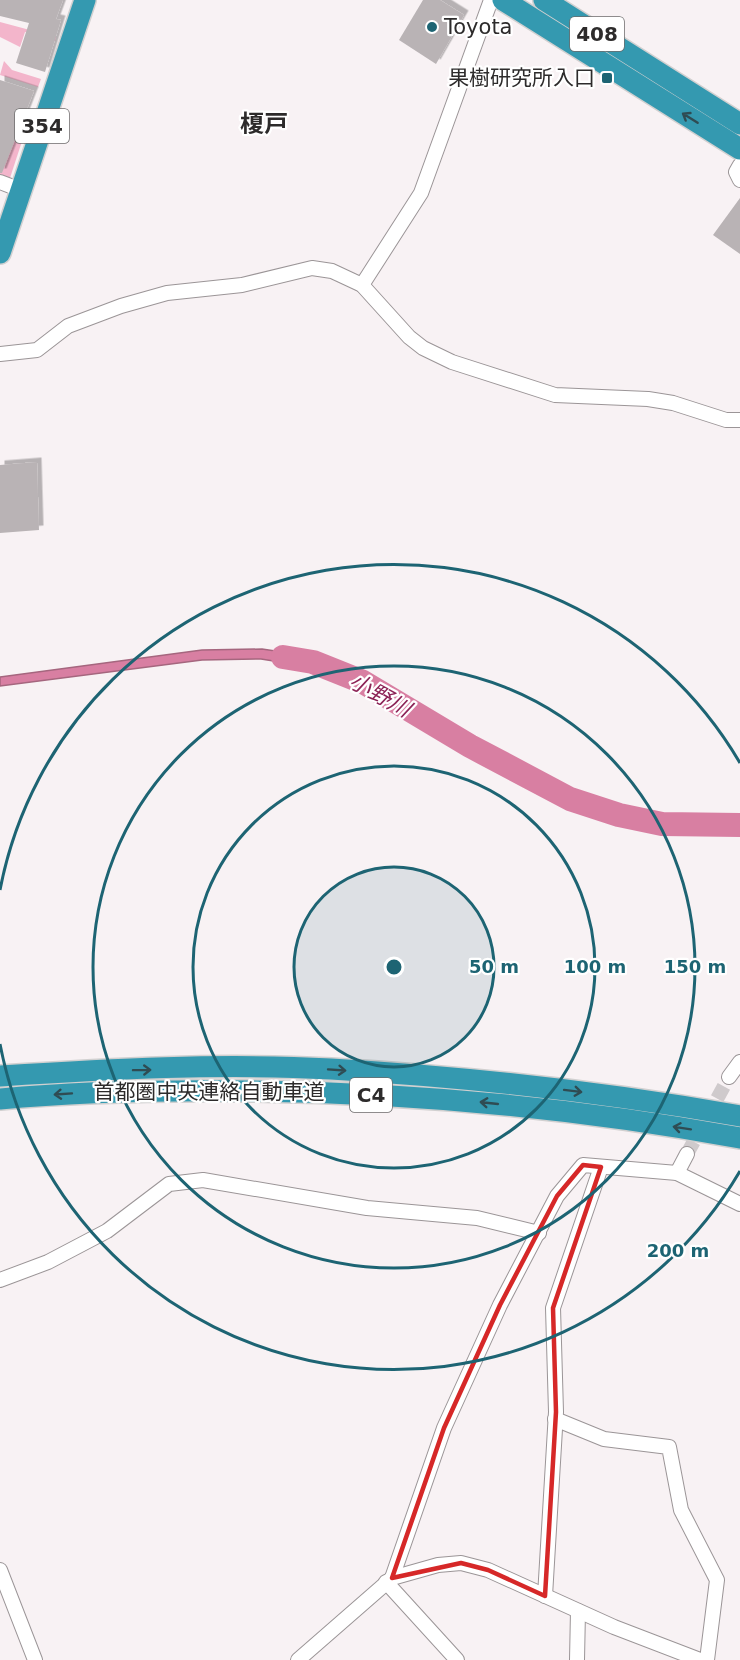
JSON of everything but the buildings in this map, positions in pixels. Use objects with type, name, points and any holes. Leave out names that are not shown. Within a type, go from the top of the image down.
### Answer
[{"type":"highway","name":"354","points":[[1,245],[85,0]]},
{"type":"highway","name":"408","points":[[503,0],[740,149]]},
{"type":"highway","name":"408","points":[[544,0],[740,124]]},
{"type":"highway","name":"首都圏中央連絡自動車道","points":[[0,1076],[168,1069],[328,1069],[495,1082],[604,1095],[740,1116]]},
{"type":"highway","name":"首都圏中央連絡自動車道","points":[[0,1099],[97,1091],[326,1092],[500,1104],[599,1115],[740,1138]]},
{"type":"street","points":[[362,285],[421,193],[491,0]]},
{"type":"street","points":[[740,165],[736,172],[740,180]]},
{"type":"street","points":[[0,182],[21,190]]},
{"type":"street","points":[[0,354],[37,350],[69,326],[121,306],[167,293],[242,285],[312,268],[332,271],[362,285],[410,337],[423,348],[452,362],[555,395],[648,399],[673,403],[726,420],[740,420]]},
{"type":"street","points":[[729,1077],[740,1062]]},
{"type":"street","points":[[677,1173],[687,1154]]},
{"type":"street","points":[[389,1580],[444,1428],[500,1305],[557,1196],[583,1165],[677,1173],[740,1204]]},
{"type":"street","points":[[545,1596],[555,1419],[554,1308],[601,1167]]},
{"type":"street","points":[[0,1280],[48,1262],[106,1231],[169,1184],[203,1180],[367,1209],[477,1218],[539,1233]]},
{"type":"street","points":[[555,1419],[604,1439],[669,1447],[681,1510],[717,1580],[707,1660]]},
{"type":"street","points":[[298,1660],[389,1580],[438,1565],[461,1563],[488,1570],[578,1611],[700,1660]]},
{"type":"street","points":[[0,1570],[35,1660]]},
{"type":"street","points":[[389,1580],[457,1660]]},
{"type":"street","points":[[577,1660],[578,1611]]},
{"type":"highlighted area","points":[[583,1165],[601,1167],[553,1308],[556,1412],[545,1596],[488,1570],[461,1563],[392,1578],[444,1428],[500,1305],[557,1196]]},
{"type":"shaded area","points":[[0,22],[56,37],[55,41],[25,32],[20,47],[0,37]]},
{"type":"shaded area","points":[[4,61],[12,70],[41,79],[38,87],[0,75]]},
{"type":"shaded area","points":[[0,123],[25,132],[9,181],[0,177]]},
{"type":"shaded area","points":[[262,649],[316,657],[311,667],[261,659],[202,660],[0,686],[0,677],[202,650]]},
{"type":"waterway","name":"小野川","points":[[283,657],[313,662],[363,682],[470,746],[570,799],[619,815],[662,824],[740,825]]},
{"type":"tunnel","points":[[687,1154],[729,1077]]},
{"type":"place","name":"Toyota","points":[[432,27]]},
{"type":"place","name":"果樹研究所入口","points":[[607,78]]},
{"type":"district","name":"榎戸","points":[[264,124]]}]
